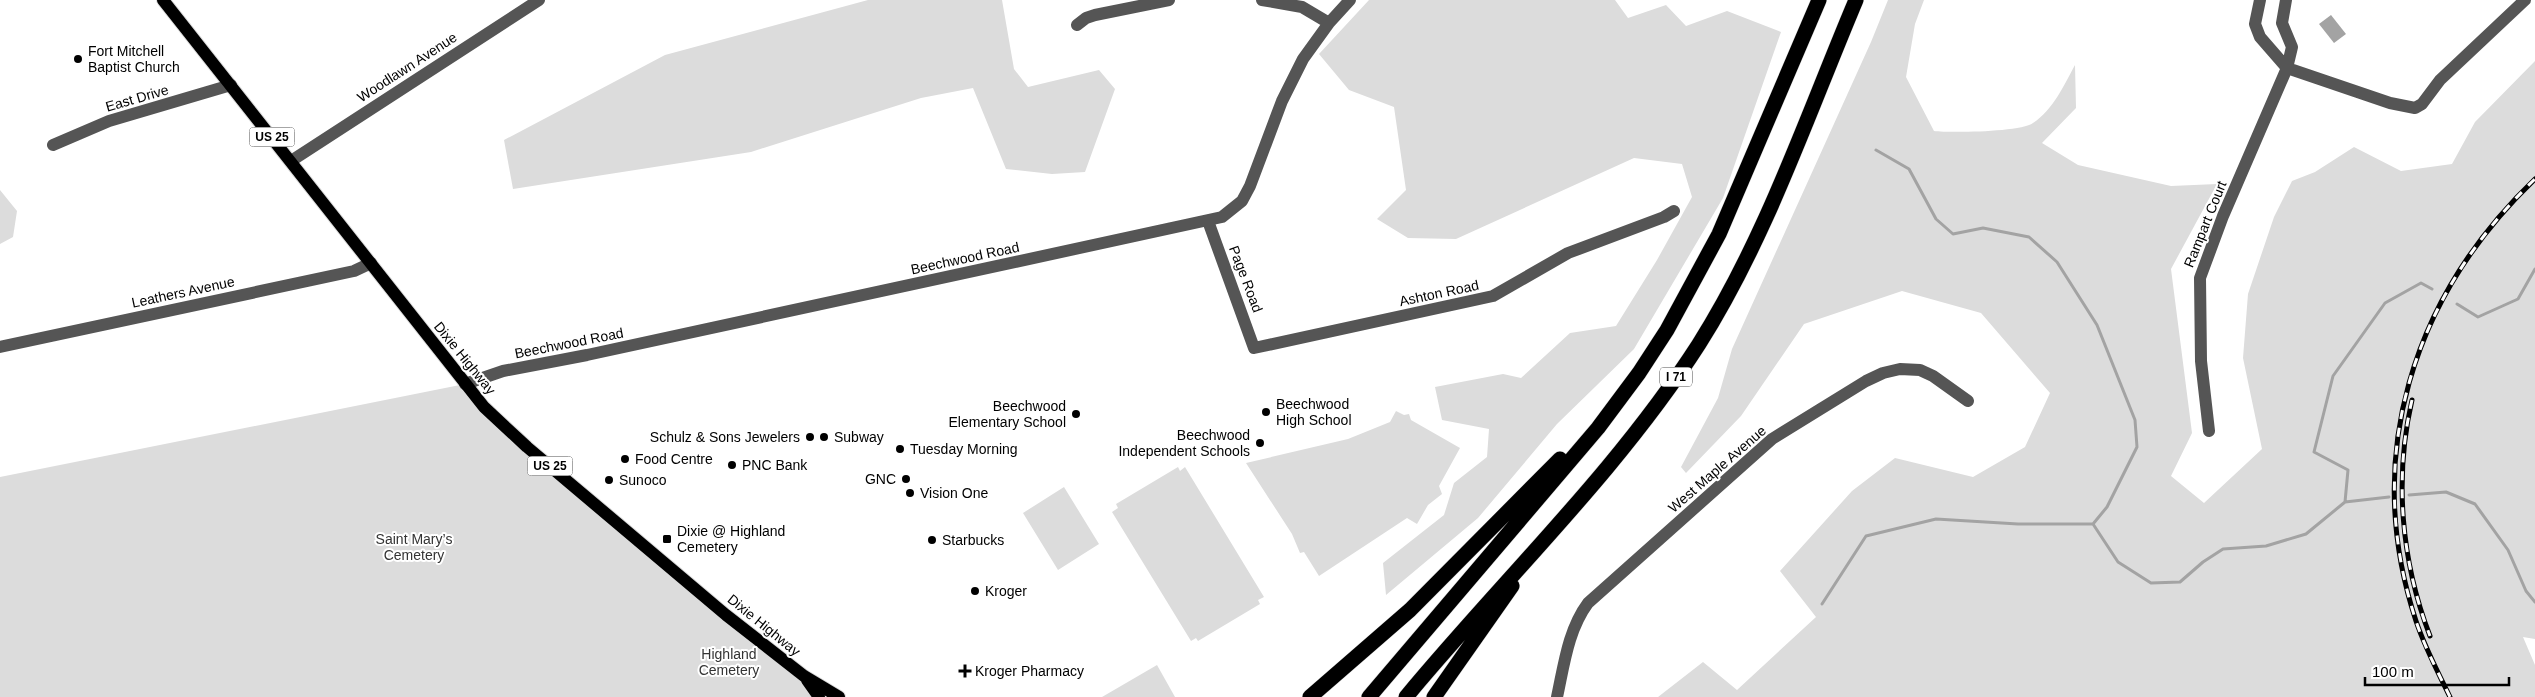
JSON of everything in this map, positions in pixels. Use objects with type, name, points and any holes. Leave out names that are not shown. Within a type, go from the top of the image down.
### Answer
[{"type":"highway","name":"I 71","points":[[1369,697],[1598,428],[1639,374],[1686,299],[1720,234],[1819,0]]},
{"type":"highway","name":"I 71","points":[[1406,697],[1548,535],[1652,411],[1699,344],[1734,282],[1769,211],[1856,0]]},
{"type":"highway","points":[[1310,697],[1410,610],[1535,485],[1639,374]]},
{"type":"highway","points":[[1434,697],[1548,535]]},
{"type":"main road","name":"Dixie Highway","points":[[163,0],[484,406],[527,447],[726,615],[804,676],[839,697]]},
{"type":"main road","name":"Dixie Highway","points":[[804,676],[819,697]]},
{"type":"street","name":"Woodlawn Avenue","points":[[291,161],[540,0]]},
{"type":"street","points":[[1077,25],[1086,18],[1095,15],[1169,0]]},
{"type":"street","points":[[1262,0],[1302,7],[1329,22]]},
{"type":"street","name":"Beechwood Road","points":[[465,384],[503,371],[587,356],[1222,217],[1242,201],[1291,80],[1329,22],[1350,0]]},
{"type":"street","points":[[2260,0],[2255,24],[2260,37],[2287,68],[2390,103],[2415,108],[2422,104],[2440,80],[2525,0]]},
{"type":"street","name":"Rampart Court","points":[[2209,430],[2201,361],[2200,278],[2223,216],[2287,68],[2292,47],[2282,23],[2286,0]]},
{"type":"street","name":"East Drive","points":[[53,145],[109,121],[231,85]]},
{"type":"street","name":"Ashton Road","points":[[1254,348],[1493,296],[1568,253],[1674,212]]},
{"type":"street","name":"Page Road","points":[[1208,221],[1254,348]]},
{"type":"street","name":"Leathers Avenue","points":[[0,347],[354,271],[371,263]]},
{"type":"street","name":"West Maple Avenue","points":[[1557,697],[1571,637],[1578,617],[1588,603],[1772,439],[1866,381],[1883,373],[1900,369],[1920,370],[1933,376],[1968,401]]},
{"type":"green space","points":[[868,0],[1002,0],[1014,69],[1028,87],[1099,70],[1115,89],[1085,172],[1052,174],[1006,169],[973,88],[921,98],[751,152],[513,189],[504,140],[665,55]]},
{"type":"green space","points":[[1369,0],[1615,0],[1628,18],[1666,5],[1686,26],[1727,11],[1781,32],[1723,198],[1634,349],[1557,424],[1478,518],[1386,595],[1383,563],[1444,515],[1454,483],[1487,457],[1489,429],[1442,420],[1435,387],[1503,374],[1521,378],[1570,333],[1616,326],[1657,260],[1692,197],[1682,164],[1634,158],[1456,239],[1408,238],[1377,219],[1406,190],[1394,107],[1349,90],[1319,54]]},
{"type":"green space","points":[[1888,0],[1924,0],[1915,24],[1906,77],[1934,131],[1970,132],[2001,130],[2033,123],[2052,104],[2075,65],[2076,108],[2042,143],[2078,165],[2171,186],[2217,184],[2171,269],[2192,433],[2171,476],[2204,503],[2262,449],[2243,358],[2248,294],[2274,217],[2292,181],[2315,172],[2354,147],[2401,171],[2452,164],[2475,122],[2535,61],[2535,639],[2523,637],[2535,665],[2535,697],[1658,697],[1703,662],[1737,690],[1816,617],[1780,571],[1852,491],[1895,458],[1973,477],[2025,447],[2050,393],[1981,313],[1902,291],[1804,324],[1741,416],[1686,473],[1681,467],[1718,398],[1732,349],[1871,42]]},
{"type":"green space","points":[[0,190],[17,211],[13,237],[0,244]]},
{"type":"green space","name":"Saint Mary’s Cemetery","points":[[465,384],[484,407],[819,697],[0,697],[0,477]]},
{"type":"green space","points":[[1396,411],[1404,415],[1409,414],[1411,420],[1460,448],[1439,486],[1442,494],[1428,505],[1417,524],[1407,518],[1319,576],[1304,552],[1300,553],[1292,534],[1246,463],[1348,439],[1390,422]]},
{"type":"green space","points":[[1178,467],[1180,471],[1185,467],[1264,597],[1258,600],[1260,604],[1198,641],[1196,638],[1191,641],[1112,512],[1118,508],[1116,504]]},
{"type":"green space","points":[[1064,487],[1099,544],[1058,570],[1023,513]]},
{"type":"green space","points":[[1157,665],[1175,697],[1102,697]]},
{"type":"shaded area","points":[[2331,15],[2346,34],[2334,43],[2319,24]]},
{"type":"waterway","points":[[1876,150],[1909,169],[1936,219],[1953,234],[1983,228],[2029,237],[2057,262],[2097,325],[2135,420],[2137,447],[2107,507],[2093,524]]},
{"type":"waterway","points":[[2457,304],[2478,317],[2518,299],[2535,269]]},
{"type":"waterway","points":[[2345,502],[2348,470],[2314,452],[2333,376],[2385,303],[2421,283],[2432,289]]},
{"type":"waterway","points":[[2409,495],[2446,492],[2475,504],[2508,550],[2526,591],[2535,602]]},
{"type":"waterway","points":[[2093,524],[2118,562],[2151,583],[2180,582],[2203,562],[2223,549],[2266,546],[2306,534],[2345,502],[2389,497]]},
{"type":"waterway","points":[[1822,604],[1866,536],[1936,519],[2018,524],[2093,524]]},
{"type":"railway","points":[[2450,697],[2416,621],[2401,560],[2395,499],[2397,440],[2409,383],[2429,327],[2457,275],[2492,225],[2535,179]]},
{"type":"railway","points":[[2412,400],[2406,429],[2403,459],[2403,519],[2412,578],[2430,636]]},
{"type":"place","name":"Fort Mitchell Baptist Church","points":[[78,59]]},
{"type":"place","name":"Beechwood High School","points":[[1266,412]]},
{"type":"place","name":"Beechwood Elementary School","points":[[1076,414]]},
{"type":"place","name":"Schulz & Sons Jewelers","points":[[810,437]]},
{"type":"place","name":"Subway","points":[[824,437]]},
{"type":"place","name":"Beechwood Independent Schools","points":[[1260,443]]},
{"type":"place","name":"Tuesday Morning","points":[[900,449]]},
{"type":"place","name":"Food Centre","points":[[625,459]]},
{"type":"place","name":"PNC Bank","points":[[732,465]]},
{"type":"place","name":"GNC","points":[[906,479]]},
{"type":"place","name":"Sunoco","points":[[609,480]]},
{"type":"place","name":"Vision One","points":[[910,493]]},
{"type":"place","name":"Dixie @ Highland Cemetery","points":[[667,539]]},
{"type":"place","name":"Starbucks","points":[[932,540]]},
{"type":"place","name":"Kroger","points":[[975,591]]},
{"type":"place","name":"Kroger Pharmacy","points":[[965,671]]},
{"type":"park label","name":"Highland Cemetery","points":[[729,662]]}]
